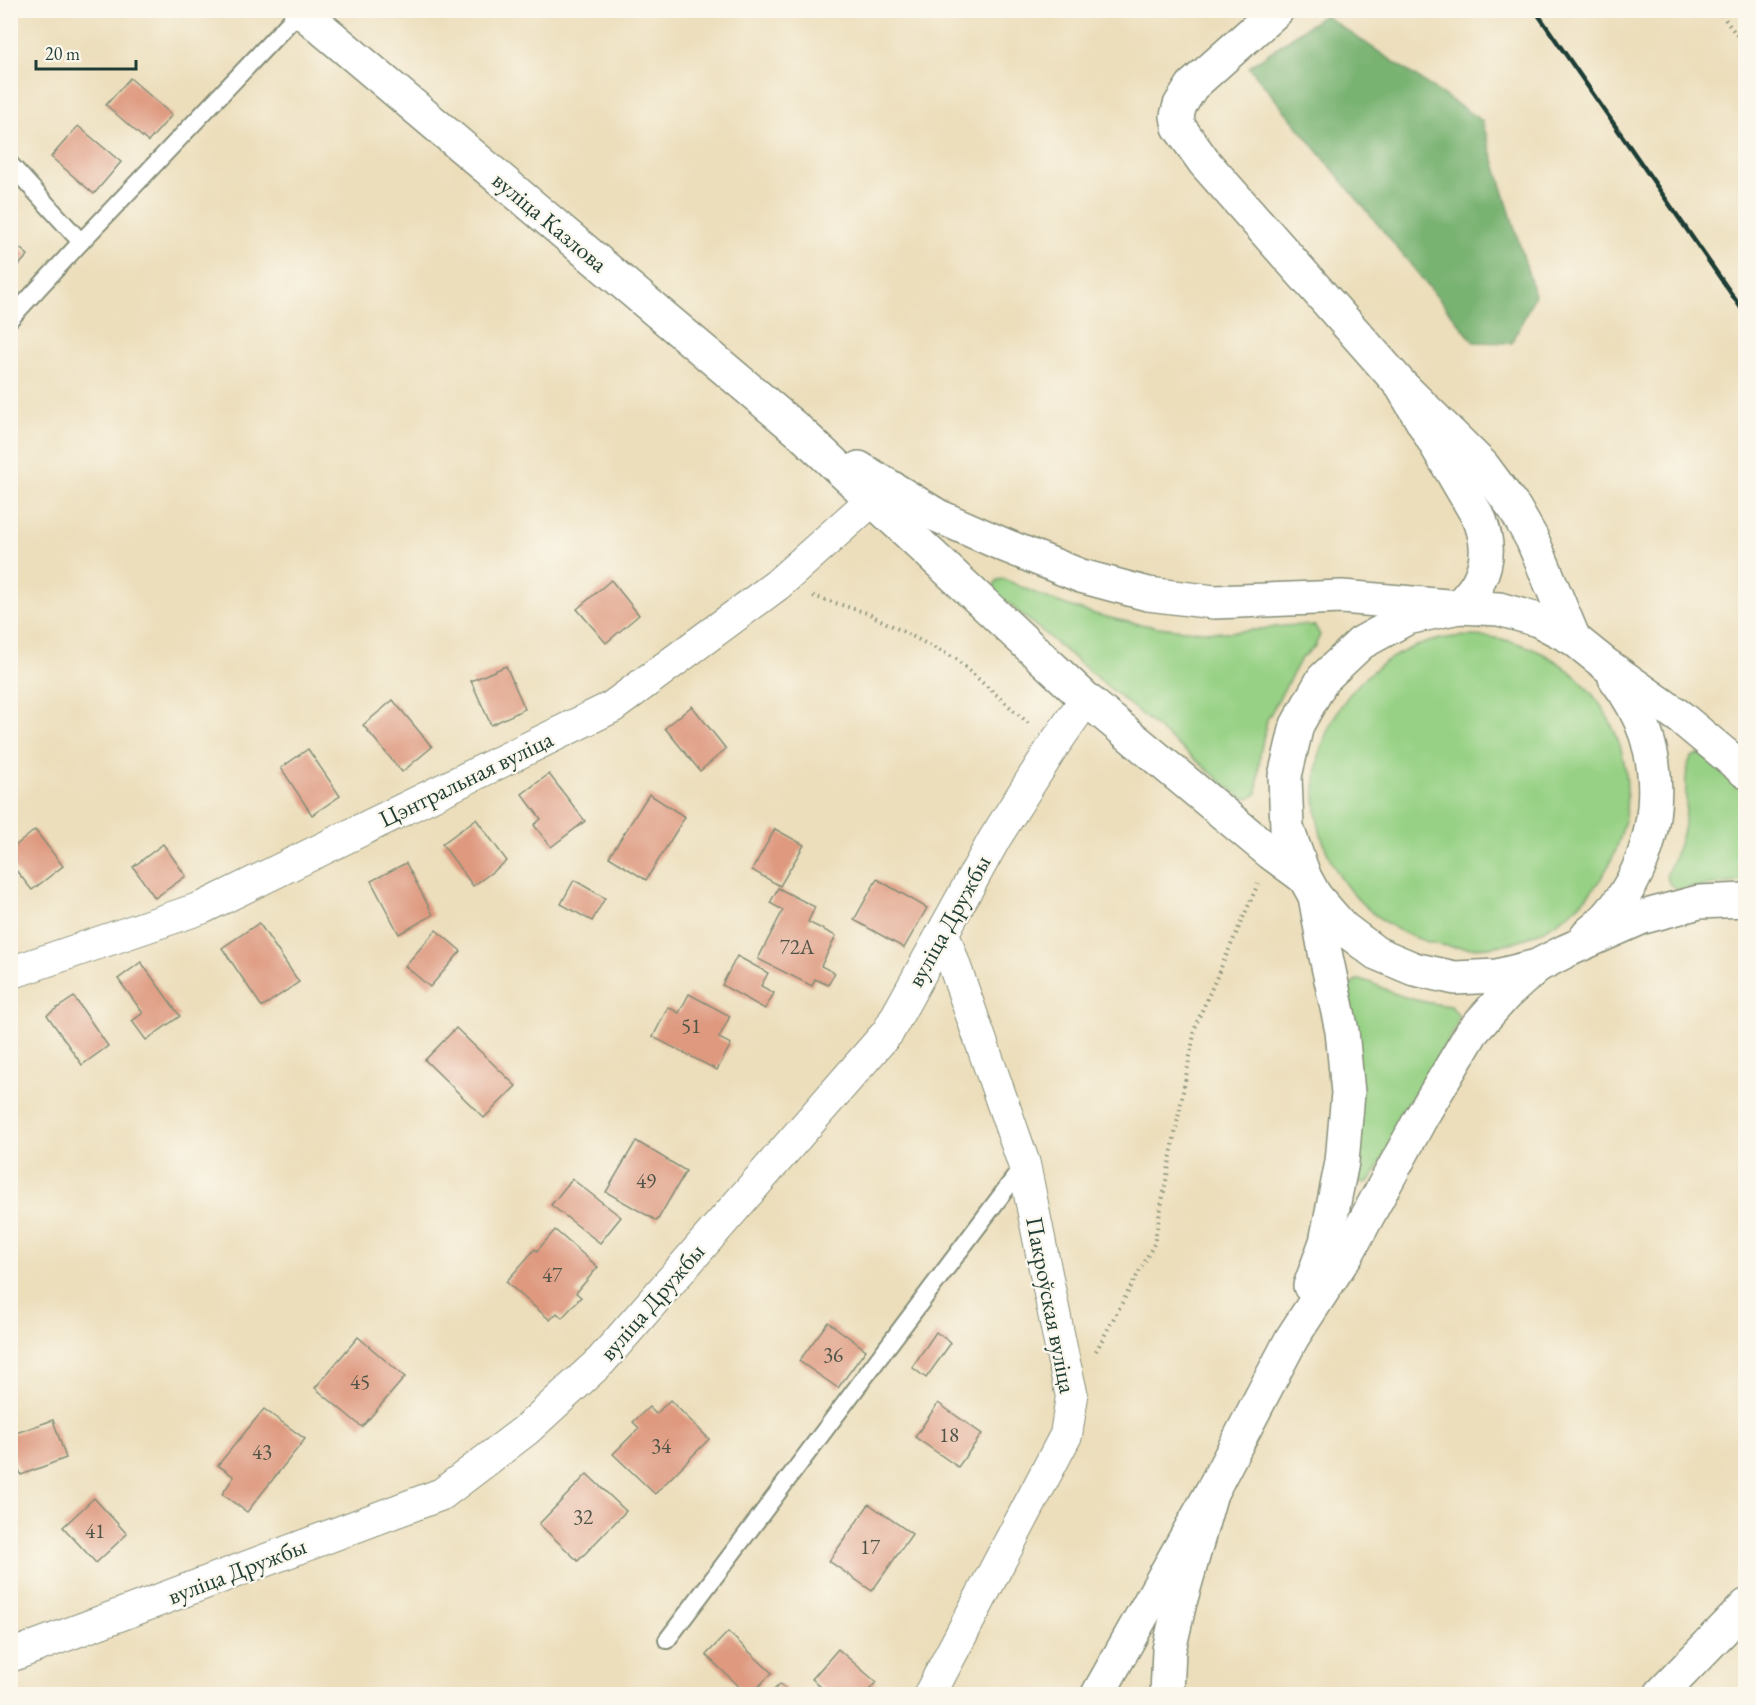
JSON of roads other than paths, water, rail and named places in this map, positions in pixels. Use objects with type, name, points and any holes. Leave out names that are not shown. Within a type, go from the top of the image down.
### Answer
[{"type":"main road","points":[[1277,10],[1192,86],[1180,105],[1177,116],[1179,127],[1204,162],[1401,385],[1483,466],[1515,509],[1532,539],[1574,639]]},
{"type":"main road","name":"вуліца Казлова","points":[[300,11],[801,433]]},
{"type":"main road","points":[[1292,1338],[1326,1242],[1342,1162],[1348,1093],[1341,1031],[1325,952],[1310,887],[1287,828],[1285,776],[1297,725],[1323,679],[1361,643],[1407,618],[1459,607],[1479,582],[1486,555],[1486,537],[1480,520],[1401,385]]},
{"type":"main road","points":[[801,433],[1086,699],[1310,887],[1343,928],[1376,953],[1414,969],[1455,978],[1497,976],[1537,966],[1643,917],[1699,902],[1746,900]]},
{"type":"main road","points":[[801,433],[938,516],[1081,576],[1148,594],[1214,602],[1342,597],[1499,609],[1538,620],[1574,639],[1680,717],[1746,772]]},
{"type":"main road","points":[[1566,951],[1599,926],[1625,894],[1644,857],[1654,817],[1655,775],[1646,735],[1630,698],[1605,664]]},
{"type":"main road","points":[[1098,1695],[1211,1493],[1292,1338],[1348,1252],[1422,1116],[1472,1032],[1505,995],[1537,966]]},
{"type":"main road","points":[[1167,1695],[1169,1650],[1211,1493]]},
{"type":"main road","points":[[1661,1695],[1746,1606]]},
{"type":"street","name":"Цэнтральная вуліца","points":[[10,973],[204,907],[612,707],[777,585],[872,500]]},
{"type":"street","name":"вуліца Дружбы","points":[[10,1656],[442,1494],[526,1430],[601,1360],[888,1032],[996,838],[1054,745],[1086,699]]},
{"type":"street","name":"Пакроўская вуліца","points":[[930,1695],[1066,1434],[1072,1396],[1024,1164],[943,933]]},
{"type":"lane","points":[[10,319],[300,11]]},
{"type":"lane","points":[[10,164],[81,242]]},
{"type":"lane","points":[[667,1640],[1024,1164]]},
{"type":"railway","points":[[1535,10],[1746,315]]}]
